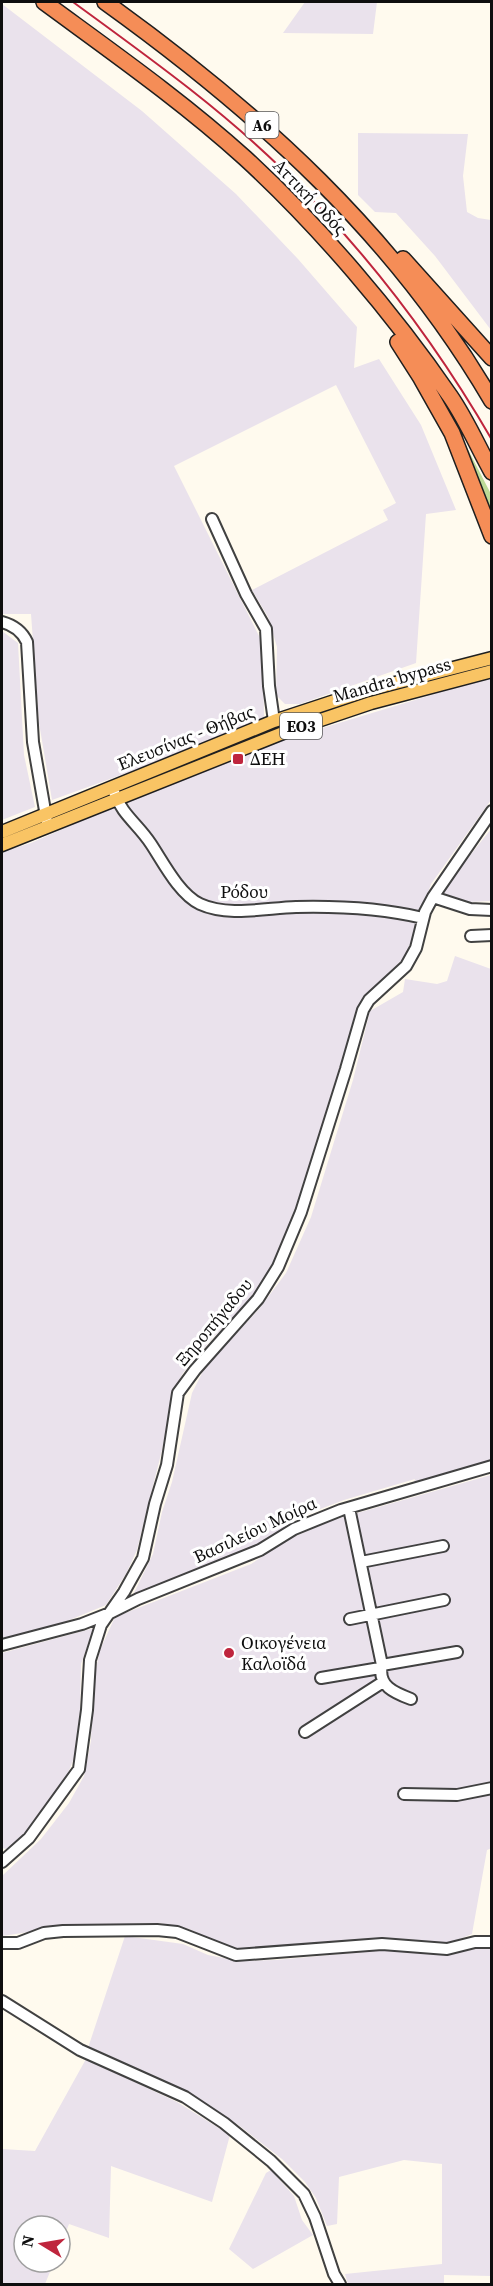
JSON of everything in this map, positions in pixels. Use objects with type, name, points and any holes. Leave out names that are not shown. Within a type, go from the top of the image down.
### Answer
[{"type":"highway","name":"Αττική Οδός","points":[[44,2],[184,107],[245,158],[301,213],[373,295],[451,397],[492,471]]},
{"type":"highway","name":"Αττική Οδός","points":[[105,2],[167,47],[251,114],[325,185],[370,234],[429,307],[492,401]]},
{"type":"highway","points":[[370,234],[392,247],[492,358]]},
{"type":"highway","points":[[373,295],[381,316],[421,378],[452,433],[492,536]]},
{"type":"main road","name":"Ελευσίνας - Θήβας","points":[[2,832],[44,814],[115,793],[274,721],[368,690],[492,658]]},
{"type":"main road","name":"Mandra bypass","points":[[2,845],[48,827],[115,793],[330,716],[371,702],[492,671]]},
{"type":"street","points":[[212,519],[246,594],[266,629],[274,721]]},
{"type":"street","points":[[2,622],[14,626],[27,642],[33,742],[48,827]]},
{"type":"street","name":"Ρόδου","points":[[115,793],[126,816],[142,832],[185,893],[200,904],[228,910],[297,907],[373,908],[423,918]]},
{"type":"street","name":"Ξηροπήγαδου","points":[[2,1862],[29,1838],[79,1769],[87,1710],[90,1660],[101,1625],[124,1592],[143,1558],[152,1514],[167,1465],[178,1393],[195,1370],[258,1299],[278,1267],[301,1212],[363,1010],[369,1000],[406,966],[416,948],[423,918],[433,897],[492,811]]},
{"type":"street","points":[[433,897],[470,909],[492,910]]},
{"type":"street","points":[[471,936],[492,935]]},
{"type":"street","name":"Βασιλείου Μοίρα","points":[[2,1645],[82,1624],[110,1613],[138,1599],[260,1550],[280,1537],[319,1518],[492,1466]]},
{"type":"street","points":[[349,1508],[384,1682],[391,1691],[411,1699]]},
{"type":"street","points":[[361,1562],[443,1546]]},
{"type":"street","points":[[350,1619],[444,1600]]},
{"type":"street","points":[[321,1678],[456,1652]]},
{"type":"street","points":[[305,1731],[384,1682]]},
{"type":"street","points":[[404,1794],[458,1795],[492,1788]]},
{"type":"street","points":[[2,1943],[18,1943],[44,1934],[63,1931],[157,1930],[177,1932],[236,1955],[382,1944],[447,1949],[475,1942],[492,1942]]},
{"type":"street","points":[[2,2001],[80,2050],[186,2097],[224,2123],[271,2161],[304,2194],[315,2217],[334,2274],[340,2284]]},
{"type":"shaded area","points":[[305,2],[377,2],[373,34],[283,33]]},
{"type":"shaded area","points":[[2,4],[142,111],[236,194],[298,259],[357,327],[354,368],[379,359],[421,425],[456,510],[426,514],[416,663],[300,704],[285,704],[276,695],[277,647],[268,617],[252,590],[388,520],[383,510],[396,503],[336,385],[174,466],[263,644],[264,717],[168,758],[52,800],[39,723],[31,614],[2,614]]},
{"type":"shaded area","points":[[358,133],[468,134],[463,176],[467,212],[478,218],[491,220],[491,330],[435,256],[396,213],[375,212],[358,195]]},
{"type":"shaded area","points":[[2,631],[18,643],[24,755],[35,807],[2,820]]},
{"type":"shaded area","points":[[491,677],[491,800],[431,884],[403,959],[364,997],[357,1012],[305,1180],[280,1251],[246,1305],[183,1373],[174,1391],[137,1550],[126,1574],[106,1605],[55,1626],[2,1640],[2,852],[31,843],[106,810],[151,782]]},
{"type":"shaded area","points":[[491,829],[491,901],[469,902],[440,893]]},
{"type":"shaded area","points":[[455,956],[491,969],[491,1463],[412,1487],[415,1479],[344,1500],[302,1516],[259,1543],[224,1561],[131,1599],[153,1554],[192,1393],[205,1367],[259,1309],[286,1273],[311,1217],[353,1080],[370,1011],[403,992],[405,979],[437,984],[447,981]]},
{"type":"shaded area","points":[[491,1475],[492,1848],[487,1850],[472,1934],[455,1941],[435,1944],[408,1939],[236,1952],[189,1929],[159,1923],[70,1926],[2,1936],[2,1876],[41,1839],[69,1803],[84,1776],[91,1741],[92,1687],[100,1650],[115,1617],[251,1564],[289,1539],[333,1520]]},
{"type":"shaded area","points":[[94,1628],[81,1664],[80,1714],[75,1755],[67,1776],[29,1832],[6,1849],[2,1848],[2,1653]]},
{"type":"shaded area","points":[[125,1936],[183,1944],[208,1955],[239,1961],[276,1960],[396,1949],[447,1954],[491,1946],[491,2276],[444,2275],[444,2284],[348,2284],[345,2274],[442,2264],[442,2164],[404,2160],[339,2177],[337,2224],[327,2226],[316,2198],[305,2182],[282,2159],[241,2127],[194,2096],[155,2076],[88,2048]]},
{"type":"shaded area","points":[[86,2059],[177,2102],[230,2135],[212,2202],[111,2166],[109,2238],[72,2225],[72,2214],[12,2214],[12,2274],[49,2274],[45,2284],[2,2284],[2,2149],[35,2151]]},
{"type":"shaded area","points":[[271,2170],[294,2196],[302,2220],[313,2235],[253,2269],[229,2249],[266,2173]]},
{"type":"green space","points":[[463,440],[491,494],[491,521],[459,441]]},
{"type":"railway","points":[[73,2],[231,122],[311,198],[340,229],[395,296],[446,366],[492,440]]},
{"type":"place","name":"ΔΕΗ","points":[[238,759]]},
{"type":"place","name":"Οικογένεια Καλοϊδά","points":[[229,1653]]}]
